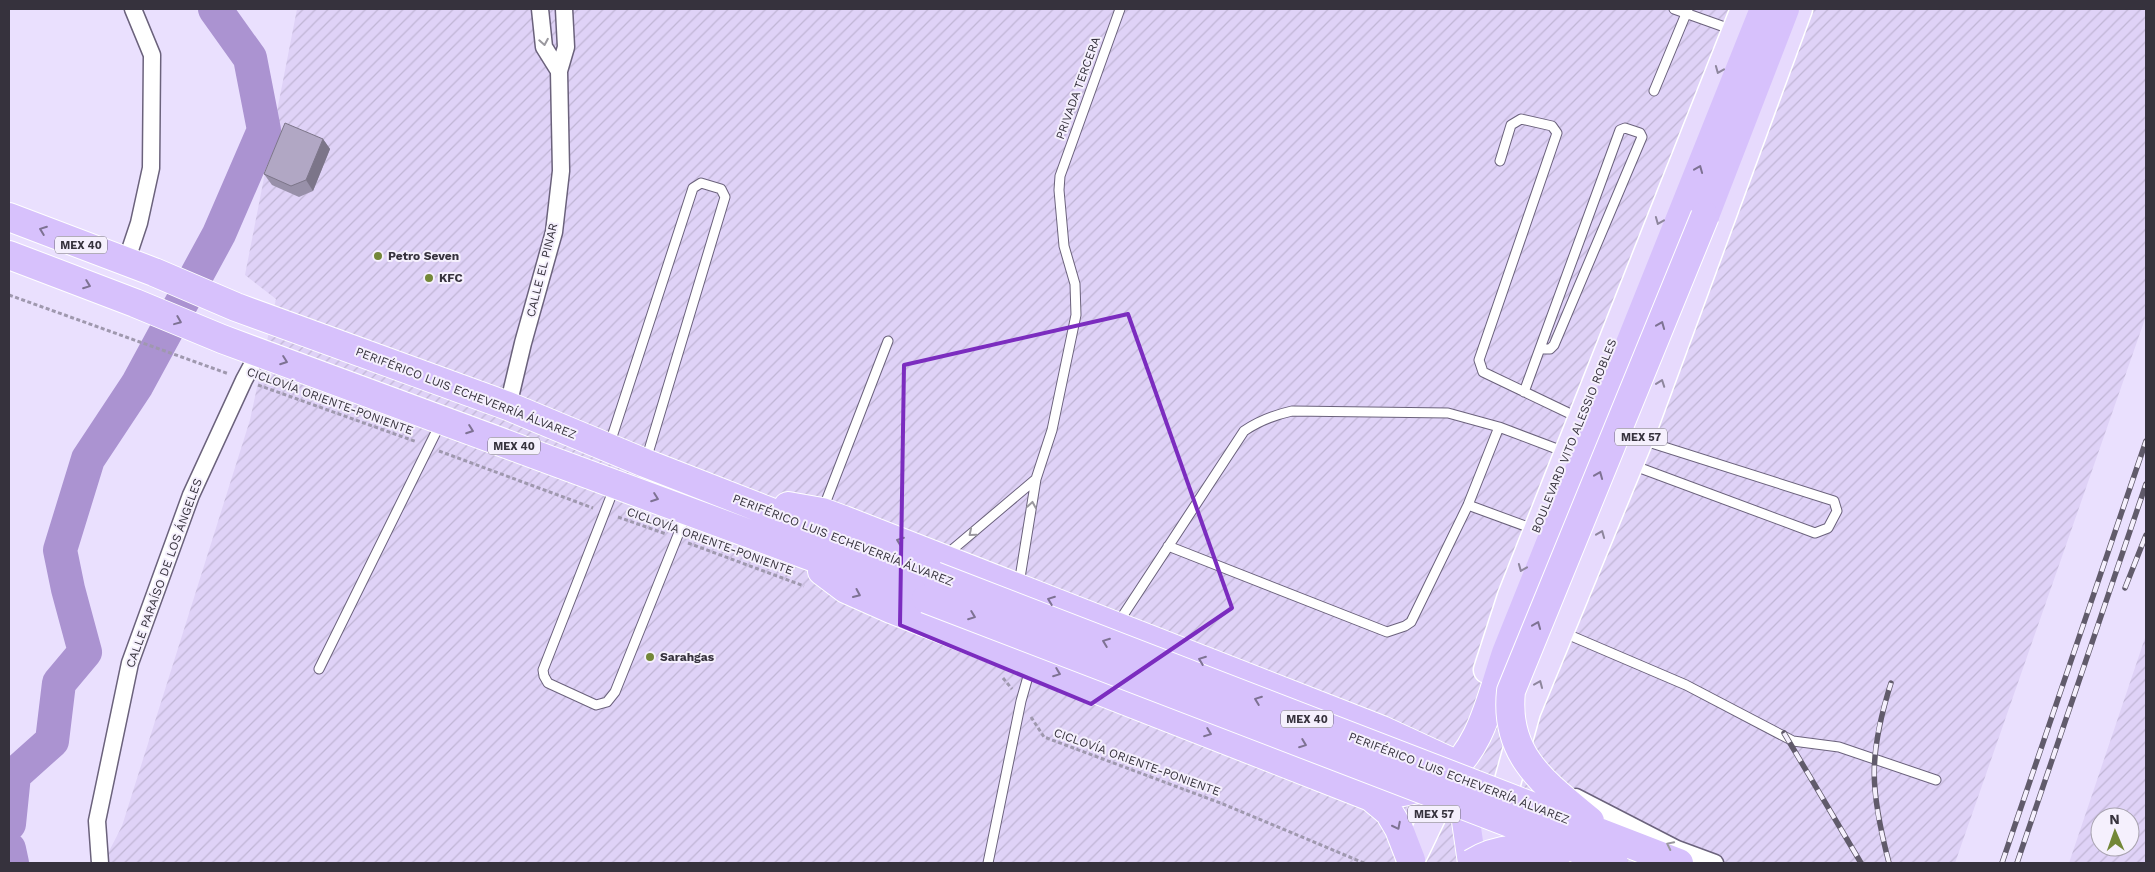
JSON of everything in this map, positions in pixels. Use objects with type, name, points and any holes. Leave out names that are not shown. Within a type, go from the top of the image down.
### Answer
[{"type":"highway","points":[[1371,797],[1417,789],[1438,781],[1458,765],[1473,743],[1483,723],[1506,653],[1764,9]]},
{"type":"highway","points":[[1608,853],[1526,762],[1517,746],[1510,716],[1510,691],[1705,216],[1785,9]]},
{"type":"highway","name":"PERIFÉRICO LUIS ECHEVERRÍA ÁLVAREZ","points":[[9,217],[154,272],[236,307],[508,406],[1608,853],[1679,863]]},
{"type":"highway","name":"PERIFÉRICO LUIS ECHEVERRÍA ÁLVAREZ","points":[[9,255],[222,339],[805,554],[935,578]]},
{"type":"highway","points":[[754,506],[792,506],[822,512],[935,578],[1018,588],[1382,730],[1458,765]]},
{"type":"highway","points":[[805,554],[826,575],[846,589],[891,609],[1371,797],[1389,812],[1399,829],[1410,862]]},
{"type":"highway","points":[[1371,797],[1383,787],[1391,774],[1394,758],[1390,743],[1382,730]]},
{"type":"highway","points":[[1458,765],[1479,859],[1483,856],[1510,849],[1608,853]]},
{"type":"main road","name":"MEX 57","points":[[1479,859],[1527,712],[1562,632],[1640,440],[1800,9]]},
{"type":"main road","name":"BOULEVARD VITO ALESSIO ROBLES","points":[[1410,862],[1458,765],[1511,596],[1739,20]]},
{"type":"street","points":[[126,262],[139,222],[151,168],[152,56],[133,9]]},
{"type":"street","points":[[540,9],[544,47],[559,70]]},
{"type":"street","name":"CALLE EL PINAR","points":[[508,406],[523,343],[554,232],[561,171],[559,70],[566,47],[564,9]]},
{"type":"street","name":"CALLE PARAÍSO DE LOS ÁNGELES","points":[[100,863],[97,821],[130,662],[191,495],[244,380],[259,352]]},
{"type":"street","points":[[1527,712],[1527,734],[1530,748],[1536,761],[1558,787],[1677,849],[1715,863]]},
{"type":"street","points":[[1534,863],[1526,852],[1521,824],[1526,810],[1534,798],[1545,790],[1558,787]]},
{"type":"street","points":[[1479,859],[1505,853],[1534,863]]},
{"type":"lane","name":"PRIVADA TERCERA","points":[[1018,588],[1036,479],[1052,430],[1076,315],[1075,284],[1064,246],[1059,190],[1060,176],[1120,9]]},
{"type":"lane","points":[[1674,9],[1739,20]]},
{"type":"lane","points":[[1654,90],[1687,11]]},
{"type":"lane","points":[[1500,161],[1511,125],[1514,122],[1521,119],[1552,126],[1556,130],[1557,133],[1479,360],[1483,372],[1581,419]]},
{"type":"lane","points":[[1524,392],[1620,130],[1625,128],[1640,133],[1642,137],[1554,345],[1550,349],[1540,349]]},
{"type":"lane","points":[[609,448],[693,188],[701,183],[721,189],[725,197],[645,463]]},
{"type":"lane","points":[[822,512],[888,341]]},
{"type":"lane","points":[[1116,626],[1244,431],[1258,421],[1275,414],[1292,411],[1439,412],[1464,416],[1499,427],[1567,453]]},
{"type":"lane","points":[[319,669],[442,420]]},
{"type":"lane","points":[[1168,546],[1388,632],[1405,626],[1411,622],[1468,505],[1499,427]]},
{"type":"lane","points":[[1630,464],[1815,533],[1828,528],[1837,511],[1834,501],[1640,440]]},
{"type":"lane","points":[[935,578],[1036,479]]},
{"type":"lane","points":[[616,484],[544,670],[544,676],[548,684],[596,705],[607,702],[615,692],[688,511]]},
{"type":"lane","points":[[1468,505],[1537,531]]},
{"type":"lane","points":[[1562,632],[1686,685],[1793,741],[1839,747],[1936,780]]},
{"type":"lane","points":[[988,863],[1021,701],[1032,663]]},
{"type":"path","name":"CICLOVÍA ORIENTE-PONIENTE","points":[[9,294],[806,586]]},
{"type":"path","name":"CICLOVÍA ORIENTE-PONIENTE","points":[[998,672],[1021,701],[1044,737],[1223,804],[1364,863]]},
{"type":"highlighted area","points":[[1128,314],[1232,608],[1091,704],[900,625],[904,365]]},
{"type":"shaded area","points":[[297,9],[2146,9],[2146,316],[1955,863],[103,863],[122,826],[250,420],[276,299],[245,275]]},
{"type":"shaded area","points":[[2146,635],[2146,863],[2069,863]]},
{"type":"building","points":[[285,123],[323,139],[306,180],[291,186],[264,174]]},
{"type":"waterway","points":[[9,824],[14,775],[52,741],[59,683],[85,652],[68,589],[60,550],[88,459],[137,385],[219,234],[264,130],[250,58],[215,9]]},
{"type":"waterway","points":[[9,849],[12,863]]},
{"type":"railway","points":[[2002,863],[2146,441]]},
{"type":"railway","points":[[2017,863],[2146,484]]},
{"type":"railway","points":[[2125,588],[2146,535]]},
{"type":"railway","points":[[1889,863],[1878,814],[1874,773],[1878,732],[1891,683]]},
{"type":"railway","points":[[1784,733],[1861,863]]},
{"type":"place","name":"Petro Seven","points":[[378,256]]},
{"type":"place","name":"KFC","points":[[429,278]]},
{"type":"place","name":"Sarahgas","points":[[650,657]]}]
